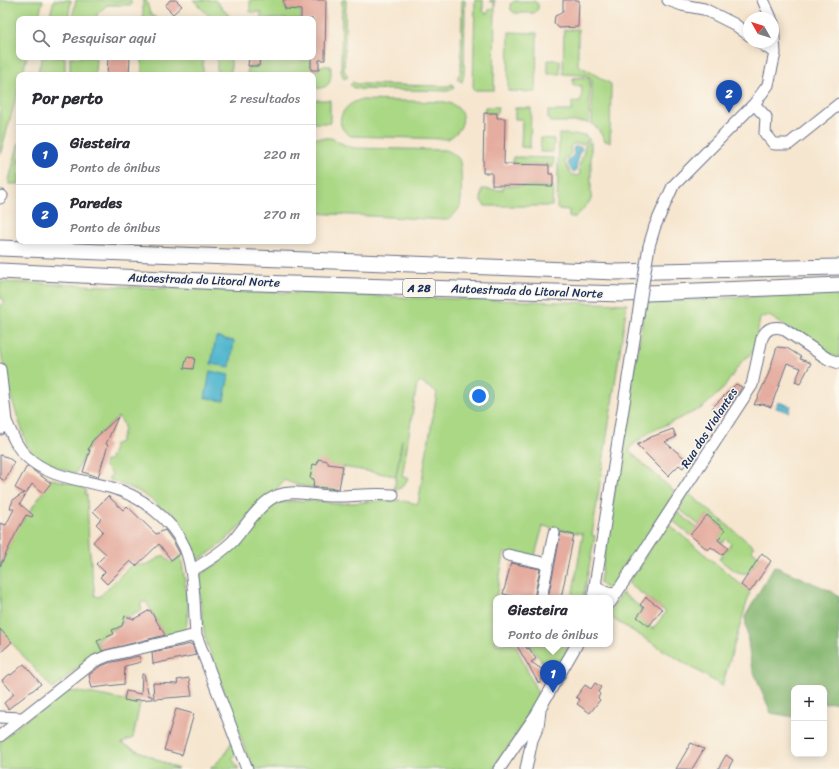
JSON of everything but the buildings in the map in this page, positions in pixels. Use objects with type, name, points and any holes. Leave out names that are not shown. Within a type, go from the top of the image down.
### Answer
[{"type":"highway","name":"Autoestrada do Litoral Norte","points":[[0,248],[616,272],[839,267]]},
{"type":"highway","name":"Autoestrada do Litoral Norte","points":[[0,271],[231,282],[623,294],[839,285]]},
{"type":"street","points":[[668,0],[682,5],[704,9],[743,30]]},
{"type":"street","points":[[763,0],[768,12]]},
{"type":"street","points":[[768,48],[775,53]]},
{"type":"street","points":[[594,595],[649,246],[655,226],[673,186],[754,104],[768,85],[775,53],[775,48]]},
{"type":"street","points":[[754,104],[766,117],[766,133],[774,144],[789,144],[839,104]]},
{"type":"street","name":"Rua dos Violantes","points":[[613,598],[752,385],[764,332],[775,327],[782,328],[828,358],[839,362]]},
{"type":"street","points":[[0,369],[3,425],[21,450],[36,464],[68,478],[111,487],[144,502],[163,517],[185,548],[191,571],[196,635],[247,769]]},
{"type":"street","points":[[191,571],[220,553],[233,541],[260,508],[271,499],[280,495],[293,493],[333,496],[393,494]]},
{"type":"street","points":[[542,595],[554,533]]},
{"type":"street","points":[[508,555],[548,564]]},
{"type":"street","points":[[596,584],[603,592],[612,595]]},
{"type":"street","points":[[0,736],[95,661],[107,656],[196,635]]},
{"type":"street","points":[[499,769],[540,707],[575,647]]},
{"type":"street","points":[[527,766],[531,744],[538,726],[540,707]]},
{"type":"street","points":[[0,717],[21,718]]},
{"type":"street","points":[[524,732],[530,738],[531,744]]},
{"type":"street","points":[[517,742],[523,746],[525,750],[527,766]]},
{"type":"green space","points":[[0,0],[43,0],[39,16],[16,16],[16,60],[26,60],[23,72],[16,72],[16,98],[0,155]]},
{"type":"green space","points":[[54,0],[71,0],[68,16],[50,16]]},
{"type":"green space","points":[[76,0],[131,0],[131,5],[107,5],[97,14],[97,16],[73,16]]},
{"type":"green space","points":[[143,0],[146,0],[150,13],[154,16],[143,16]]},
{"type":"green space","points":[[193,0],[215,0],[229,16],[209,16]]},
{"type":"green space","points":[[250,0],[284,0],[285,9],[301,10],[301,16],[261,16],[261,12],[250,12]]},
{"type":"green space","points":[[342,0],[346,0],[344,70],[348,77],[344,79],[341,71]]},
{"type":"green space","points":[[462,0],[465,0],[464,74],[462,82],[457,79],[461,71]]},
{"type":"green space","points":[[475,0],[483,0],[483,11],[487,14],[490,9],[494,9],[494,2],[491,2],[490,0],[495,0],[494,90],[473,90]]},
{"type":"green space","points":[[515,1],[534,1],[538,4],[538,9],[534,13],[515,13],[511,10],[510,4]]},
{"type":"green space","points":[[578,29],[578,65],[611,84],[610,142],[605,141],[598,129],[592,124],[592,79],[586,75],[563,74],[564,30]]},
{"type":"green space","points":[[509,32],[537,33],[536,92],[508,91]]},
{"type":"green space","points":[[41,60],[65,60],[65,72],[38,72]]},
{"type":"green space","points":[[70,60],[96,60],[95,72],[70,72]]},
{"type":"green space","points":[[142,60],[203,60],[203,72],[142,72]]},
{"type":"green space","points":[[217,60],[231,60],[231,72],[217,72]]},
{"type":"green space","points":[[260,60],[311,60],[311,70],[319,70],[319,66],[331,66],[331,76],[327,86],[316,88],[316,72],[247,72],[248,66],[259,66]]},
{"type":"green space","points":[[548,60],[560,60],[560,74],[548,74]]},
{"type":"green space","points":[[585,77],[590,80],[589,123],[551,122],[548,118],[548,111],[572,111],[572,102],[581,102],[582,86],[573,86],[573,78]]},
{"type":"green space","points":[[353,82],[357,84],[442,86],[452,84],[454,88],[448,91],[359,89],[350,85]]},
{"type":"green space","points":[[316,100],[330,100],[330,123],[316,123]]},
{"type":"green space","points":[[360,100],[445,102],[458,108],[463,118],[462,124],[455,134],[448,139],[351,136],[345,132],[342,127],[340,122],[341,116],[348,106]]},
{"type":"green space","points":[[485,107],[498,107],[497,113],[484,113]]},
{"type":"green space","points":[[515,108],[531,108],[530,148],[521,147],[522,119],[515,119]]},
{"type":"green space","points":[[559,134],[585,135],[590,140],[583,144],[573,144],[570,147],[571,153],[564,161],[571,174],[577,176],[580,174],[579,164],[585,150],[585,145],[591,142],[591,200],[576,217],[569,217],[569,210],[557,209]]},
{"type":"green space","points":[[316,138],[331,138],[354,148],[446,150],[453,154],[459,159],[460,162],[461,197],[460,206],[447,220],[316,213]]},
{"type":"green space","points":[[541,138],[554,139],[553,152],[540,152]]},
{"type":"green space","points":[[16,153],[16,184],[9,184]]},
{"type":"green space","points":[[513,157],[554,158],[553,167],[549,167],[549,165],[513,164]]},
{"type":"green space","points":[[503,186],[553,186],[552,206],[485,206],[481,201],[482,189],[503,190]]},
{"type":"green space","points":[[0,282],[627,304],[592,535],[595,536],[584,595],[573,595],[583,534],[543,526],[534,559],[504,553],[497,595],[493,595],[493,647],[516,647],[540,698],[494,769],[252,769],[205,638],[198,582],[200,576],[220,562],[248,534],[264,513],[271,507],[280,502],[315,500],[335,504],[398,500],[418,504],[437,392],[420,382],[417,384],[402,477],[408,478],[401,487],[394,490],[402,440],[396,476],[343,467],[338,492],[297,485],[284,480],[267,500],[227,539],[202,558],[193,561],[162,510],[155,502],[138,491],[108,479],[112,474],[104,466],[105,461],[109,461],[114,448],[113,445],[120,442],[124,429],[123,423],[118,417],[92,441],[75,474],[43,462],[28,448],[11,397],[0,349],[0,305],[4,303],[4,299],[0,298]]},
{"type":"green space","points":[[839,291],[839,358],[833,356],[771,317],[761,317],[753,352],[742,361],[723,389],[702,408],[650,432],[633,445],[629,451],[675,492],[612,589],[604,587],[600,582],[645,303]]},
{"type":"green space","points":[[52,479],[74,484],[86,490],[85,494],[87,495],[89,545],[95,596],[99,597],[133,563],[136,566],[148,564],[164,555],[171,563],[181,555],[188,605],[186,632],[166,638],[146,601],[140,604],[142,609],[128,617],[125,616],[122,624],[96,640],[103,655],[86,661],[53,689],[0,630],[0,567],[16,531]]},
{"type":"green space","points":[[688,493],[754,547],[751,550],[760,557],[748,573],[740,573],[719,559],[731,544],[726,539],[722,543],[718,539],[725,530],[707,515],[699,525],[678,508]]},
{"type":"green space","points":[[677,512],[697,528],[690,535],[672,520]]},
{"type":"green space","points":[[667,523],[750,592],[722,686],[613,619],[613,606],[622,593],[643,609],[638,617],[653,629],[666,612],[628,583]]},
{"type":"green space","points":[[774,566],[831,591],[839,597],[839,702],[827,703],[827,685],[791,685],[791,716],[771,713],[751,665],[745,617]]},
{"type":"green space","points":[[531,647],[568,647],[563,660],[555,673],[544,664]]},
{"type":"green space","points":[[62,690],[140,703],[133,738],[121,743],[178,769],[0,769],[0,741]]},
{"type":"green space","points":[[232,741],[236,755],[232,758],[239,769],[210,769],[224,756]]},
{"type":"water","points":[[574,147],[581,147],[582,149],[578,155],[575,172],[572,171],[568,163],[568,160],[574,154]]},
{"type":"water","points":[[216,337],[234,341],[230,367],[211,364]]},
{"type":"water","points":[[210,371],[229,375],[224,401],[205,398]]},
{"type":"water","points":[[778,402],[791,406],[789,412],[776,408]]},
{"type":"place","name":"Paredes","points":[[729,113]]},
{"type":"place","name":"Giesteira","points":[[553,693]]}]
